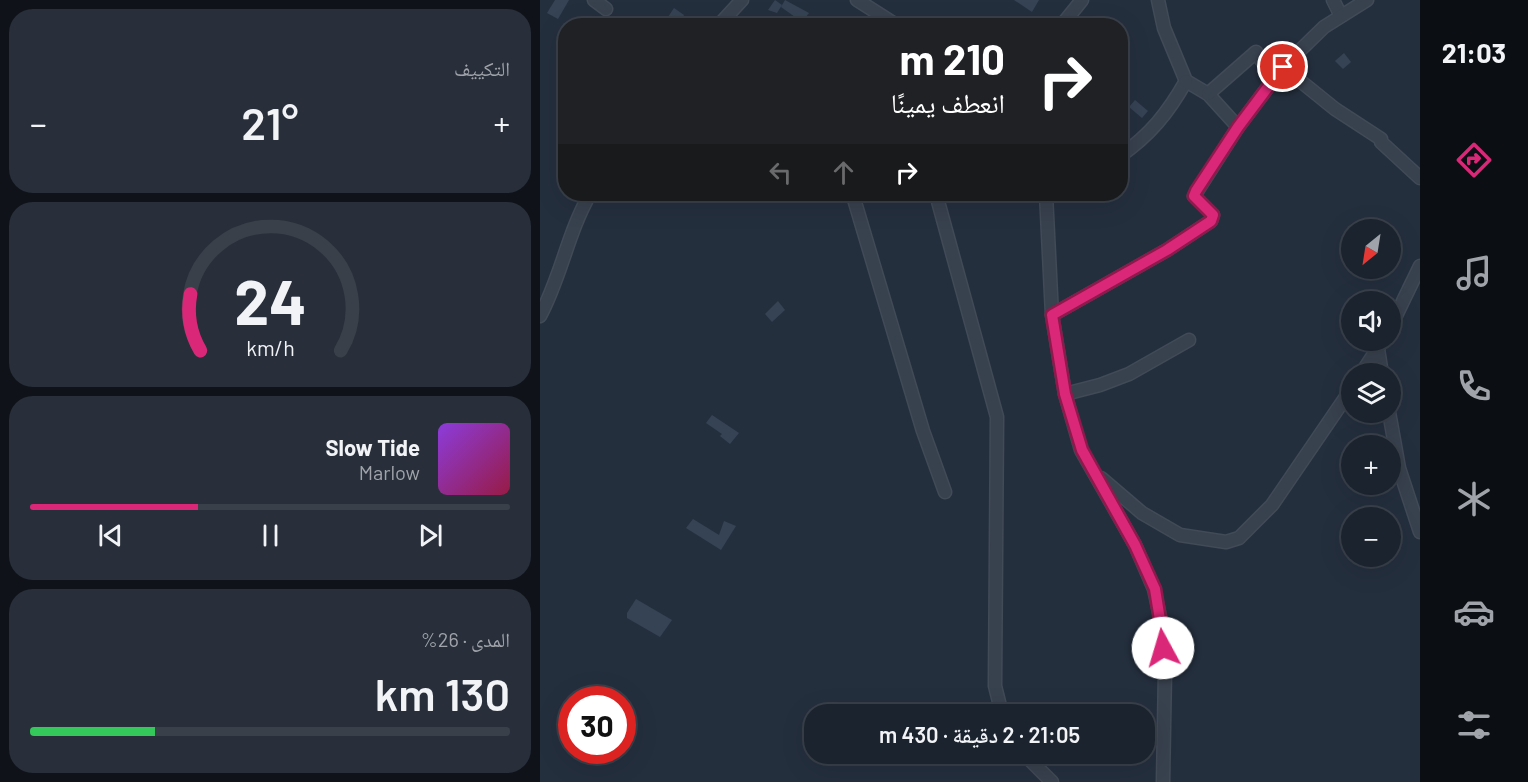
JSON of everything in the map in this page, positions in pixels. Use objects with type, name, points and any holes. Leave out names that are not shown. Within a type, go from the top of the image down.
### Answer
[{"type":"street","points":[[594,0],[606,9]]},
{"type":"street","points":[[725,18],[742,0]]},
{"type":"street","points":[[857,0],[885,18]]},
{"type":"street","points":[[1067,18],[1082,0]]},
{"type":"street","points":[[1158,0],[1164,28],[1186,81],[1208,94],[1238,127]]},
{"type":"street","points":[[1333,0],[1341,16]]},
{"type":"street","points":[[1052,315],[1167,250],[1211,221],[1213,215],[1194,196],[1238,127],[1283,67],[1324,27],[1367,0]]},
{"type":"street","points":[[1208,94],[1256,52],[1274,79]]},
{"type":"street","points":[[1283,67],[1335,109],[1382,139],[1381,142],[1420,178]]},
{"type":"street","points":[[1128,149],[1162,119],[1186,81]]},
{"type":"street","points":[[540,316],[586,201]]},
{"type":"street","points":[[856,201],[923,431],[945,492]]},
{"type":"street","points":[[938,201],[997,417],[995,686],[1000,704]]},
{"type":"street","points":[[1046,201],[1052,315],[1065,394],[1082,450],[1135,545],[1155,589],[1165,671],[1163,782]]},
{"type":"street","points":[[1401,305],[1420,266]]},
{"type":"street","points":[[1065,394],[1100,385],[1129,374],[1189,340]]},
{"type":"street","points":[[1082,450],[1102,479],[1142,513],[1180,535],[1226,543],[1239,538],[1272,505],[1341,404]]},
{"type":"street","points":[[1391,423],[1399,468],[1420,532]]},
{"type":"street","points":[[1034,764],[1052,782]]},
{"type":"building","points":[[555,0],[569,0],[558,19],[547,13]]},
{"type":"building","points":[[775,0],[782,5],[777,13],[768,10]]},
{"type":"building","points":[[785,0],[809,13],[805,18],[796,18],[781,7]]},
{"type":"building","points":[[1014,0],[1039,0],[1032,12]]},
{"type":"building","points":[[674,8],[684,15],[682,18],[667,18]]},
{"type":"building","points":[[1344,53],[1351,62],[1343,69],[1335,61]]},
{"type":"building","points":[[1135,100],[1148,111],[1142,118],[1129,107]]},
{"type":"building","points":[[778,301],[785,310],[772,322],[765,314]]},
{"type":"building","points":[[712,415],[739,433],[730,444],[720,436],[722,434],[706,423]]},
{"type":"building","points":[[693,519],[719,535],[724,521],[736,526],[721,550],[686,528]]},
{"type":"building","points":[[636,599],[672,620],[660,637],[627,618],[627,613]]},
{"type":"building","points":[[1151,625],[1154,638],[1145,640],[1142,627]]},
{"type":"route","points":[[1163,648],[1155,589],[1135,545],[1082,450],[1065,394],[1052,315],[1167,250],[1214,218],[1194,196],[1196,191],[1238,127],[1283,67]]}]
